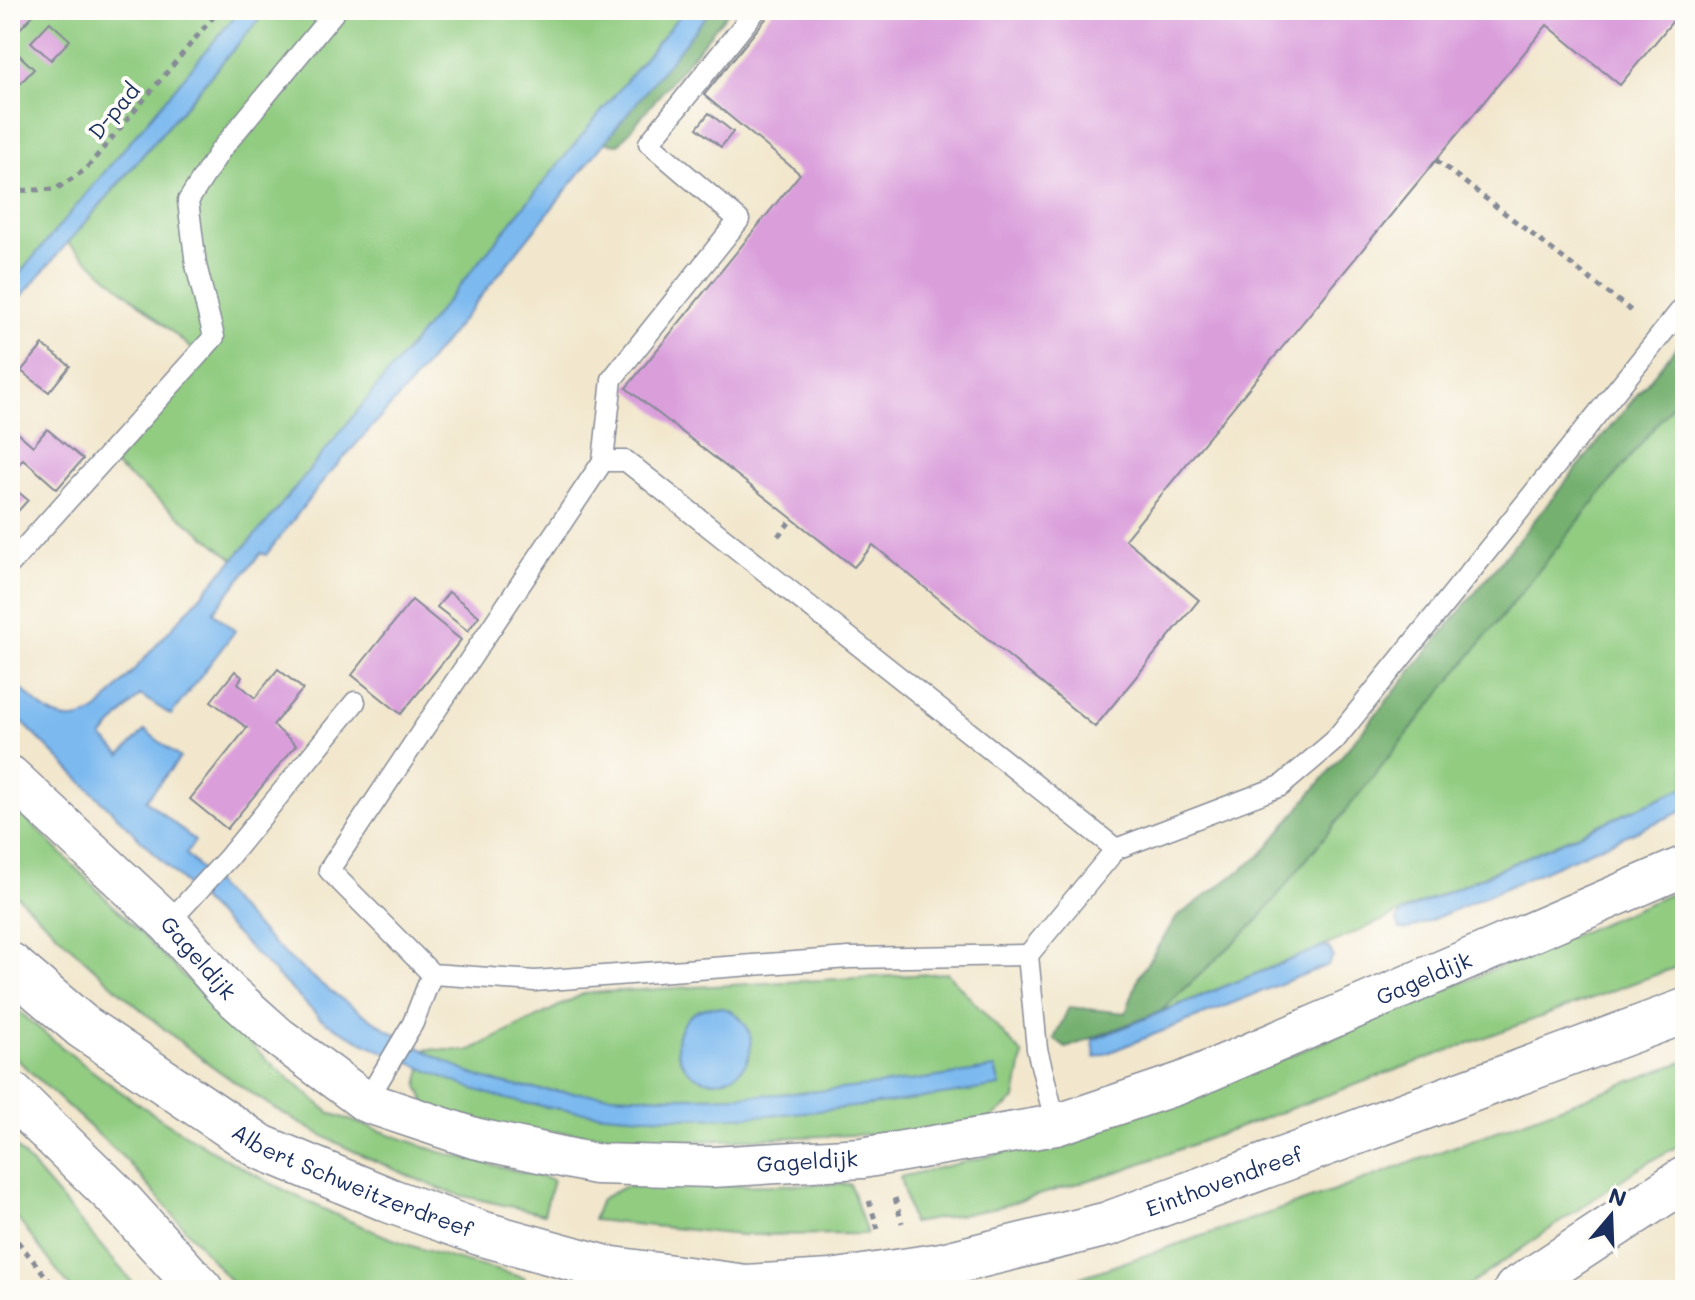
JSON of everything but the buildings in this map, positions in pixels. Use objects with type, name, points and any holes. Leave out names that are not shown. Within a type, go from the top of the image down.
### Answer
[{"type":"highway","name":"Albert Schweitzerdreef","points":[[10,965],[83,1027],[261,1147],[391,1201],[480,1233],[606,1268],[746,1287]]},
{"type":"highway","name":"Einthovendreef","points":[[746,1287],[831,1282],[942,1265],[1108,1224],[1685,1011]]},
{"type":"highway","points":[[10,1093],[114,1194],[201,1290]]},
{"type":"highway","points":[[1516,1290],[1685,1179]]},
{"type":"street","name":"Gageldijk","points":[[10,776],[168,923],[228,992],[277,1036],[366,1102],[474,1138],[595,1164],[712,1167],[862,1158],[1056,1125],[1181,1083],[1685,866]]},
{"type":"lane","points":[[10,564],[214,337],[196,265],[188,201],[220,151],[336,10]]},
{"type":"lane","points":[[756,10],[649,143],[739,220],[612,379],[603,461],[329,870],[432,974],[535,981],[849,958],[1028,955]]},
{"type":"lane","points":[[1056,1125],[1037,1049],[1028,955],[1116,849],[1281,786],[1334,741],[1685,305]]},
{"type":"lane","points":[[603,461],[626,461],[1116,849]]},
{"type":"lane","points":[[168,923],[228,858],[355,702]]},
{"type":"lane","points":[[366,1102],[407,1036],[432,974]]},
{"type":"path","name":"D-pad","points":[[10,191],[56,189],[85,170],[219,10]]},
{"type":"path","points":[[1436,160],[1661,334]]},
{"type":"path","points":[[10,1232],[57,1290]]},
{"type":"green space","points":[[10,10],[258,10],[10,288]]},
{"type":"green space","points":[[267,10],[702,10],[243,566],[114,465],[200,356],[68,243]]},
{"type":"green space","points":[[703,10],[730,10],[619,144],[595,142]]},
{"type":"green space","points":[[1685,336],[1685,389],[1257,921],[1160,1012],[1066,1048],[1054,1039],[1069,1007],[1126,1013],[1139,976],[1177,917],[1260,856]]},
{"type":"green space","points":[[1685,370],[1685,787],[1322,947],[1160,1012],[1257,921]]},
{"type":"green space","points":[[10,802],[266,1059],[330,1113],[440,1152],[553,1180],[544,1214],[449,1192],[332,1140],[280,1112],[185,1046],[97,971],[10,889]]},
{"type":"green space","points":[[1685,888],[1685,964],[1123,1170],[992,1209],[912,1223],[900,1177],[1045,1143],[1292,1055]]},
{"type":"green space","points":[[947,973],[1023,1055],[1015,1099],[985,1124],[904,1133],[695,1141],[500,1128],[426,1105],[418,1086],[426,1049],[469,1051],[585,993]]},
{"type":"green space","points":[[10,1003],[95,1073],[187,1136],[235,1164],[385,1236],[525,1278],[521,1290],[238,1290],[126,1160],[10,1053]]},
{"type":"green space","points":[[1685,1061],[1685,1142],[1637,1169],[1462,1290],[1043,1290],[1334,1191]]},
{"type":"green space","points":[[10,1140],[139,1290],[72,1290],[10,1209]]},
{"type":"green space","points":[[850,1184],[867,1234],[740,1235],[593,1220],[601,1199],[624,1187]]},
{"type":"water","points":[[240,10],[267,10],[10,310],[10,285]]},
{"type":"water","points":[[684,10],[711,10],[409,386],[328,475],[266,555],[261,553],[213,612],[235,631],[171,715],[140,695],[102,737],[121,755],[145,730],[180,758],[146,800],[195,841],[186,854],[288,957],[376,1022],[472,1074],[499,1083],[530,1088],[642,1096],[794,1093],[894,1083],[995,1068],[1000,1086],[817,1111],[694,1118],[571,1111],[484,1093],[363,1042],[321,1019],[10,710],[10,678],[41,706],[61,718],[73,719],[99,709],[267,522]]},
{"type":"water","points":[[1685,787],[1685,810],[1408,930],[1400,929],[1397,920],[1401,913]]},
{"type":"water","points":[[1322,947],[1329,948],[1333,956],[1328,965],[1095,1058],[1093,1040]]},
{"type":"water","points":[[714,1007],[735,1013],[745,1023],[751,1044],[745,1065],[735,1075],[714,1081],[693,1075],[683,1065],[677,1044],[683,1023],[693,1013]]}]
